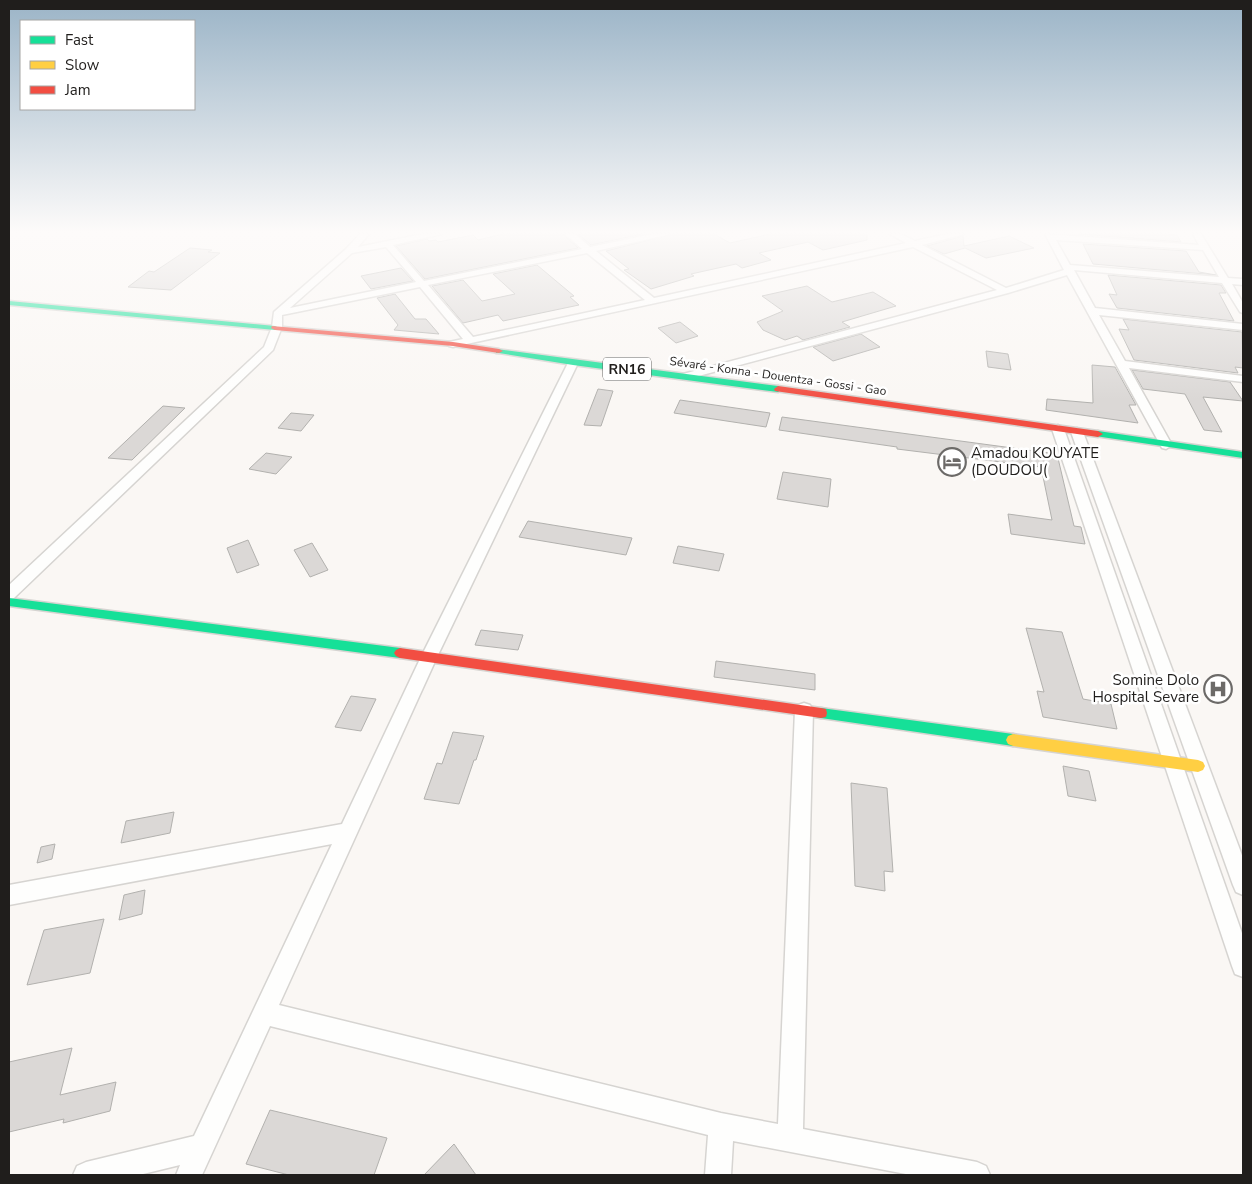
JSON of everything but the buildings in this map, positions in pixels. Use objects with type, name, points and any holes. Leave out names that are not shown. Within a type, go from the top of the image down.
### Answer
[{"type":"main road","name":"Sévaré - Konna - Douentza - Gossi - Gao","points":[[9,302],[453,344],[573,363],[687,376],[1243,455]]},
{"type":"main road","points":[[9,602],[429,657],[1198,766]]},
{"type":"street","points":[[277,314],[305,289]]},
{"type":"street","points":[[277,314],[397,289]]},
{"type":"street","points":[[427,289],[470,340]]},
{"type":"street","points":[[638,289],[651,300]]},
{"type":"street","points":[[453,344],[701,289]]},
{"type":"street","points":[[687,376],[1010,289]]},
{"type":"street","points":[[1080,289],[1166,445]]},
{"type":"street","points":[[1231,289],[1243,310]]},
{"type":"street","points":[[1092,311],[1243,327]]},
{"type":"street","points":[[9,594],[269,348],[278,327],[277,314]]},
{"type":"street","points":[[189,1175],[429,657],[573,363]]},
{"type":"street","points":[[1121,364],[1243,378]]},
{"type":"street","points":[[1058,429],[1243,966]]},
{"type":"street","points":[[1077,432],[1243,885]]},
{"type":"street","points":[[790,1140],[804,710]]},
{"type":"street","points":[[9,895],[348,832]]},
{"type":"street","points":[[264,1013],[721,1126],[978,1175]]},
{"type":"street","points":[[718,1175],[721,1126]]},
{"type":"street","points":[[86,1175],[202,1148]]},
{"type":"traffic: fast","points":[[9,303],[275,328]]},
{"type":"traffic: fast","points":[[499,351],[573,363],[778,389]]},
{"type":"traffic: fast","points":[[1098,434],[1243,455]]},
{"type":"traffic: fast","points":[[9,602],[400,653]]},
{"type":"traffic: fast","points":[[821,713],[1013,740]]},
{"type":"traffic: slow","points":[[1013,740],[1198,766]]},
{"type":"traffic: jam","points":[[275,328],[453,344],[499,351]]},
{"type":"traffic: jam","points":[[778,389],[1098,434]]},
{"type":"traffic: jam","points":[[400,653],[821,713]]},
{"type":"place","name":"Amadou KOUYATE (DOUDOU(","points":[[952,462]]},
{"type":"place","name":"Somine Dolo Hospital Sevare","points":[[1218,689]]}]
